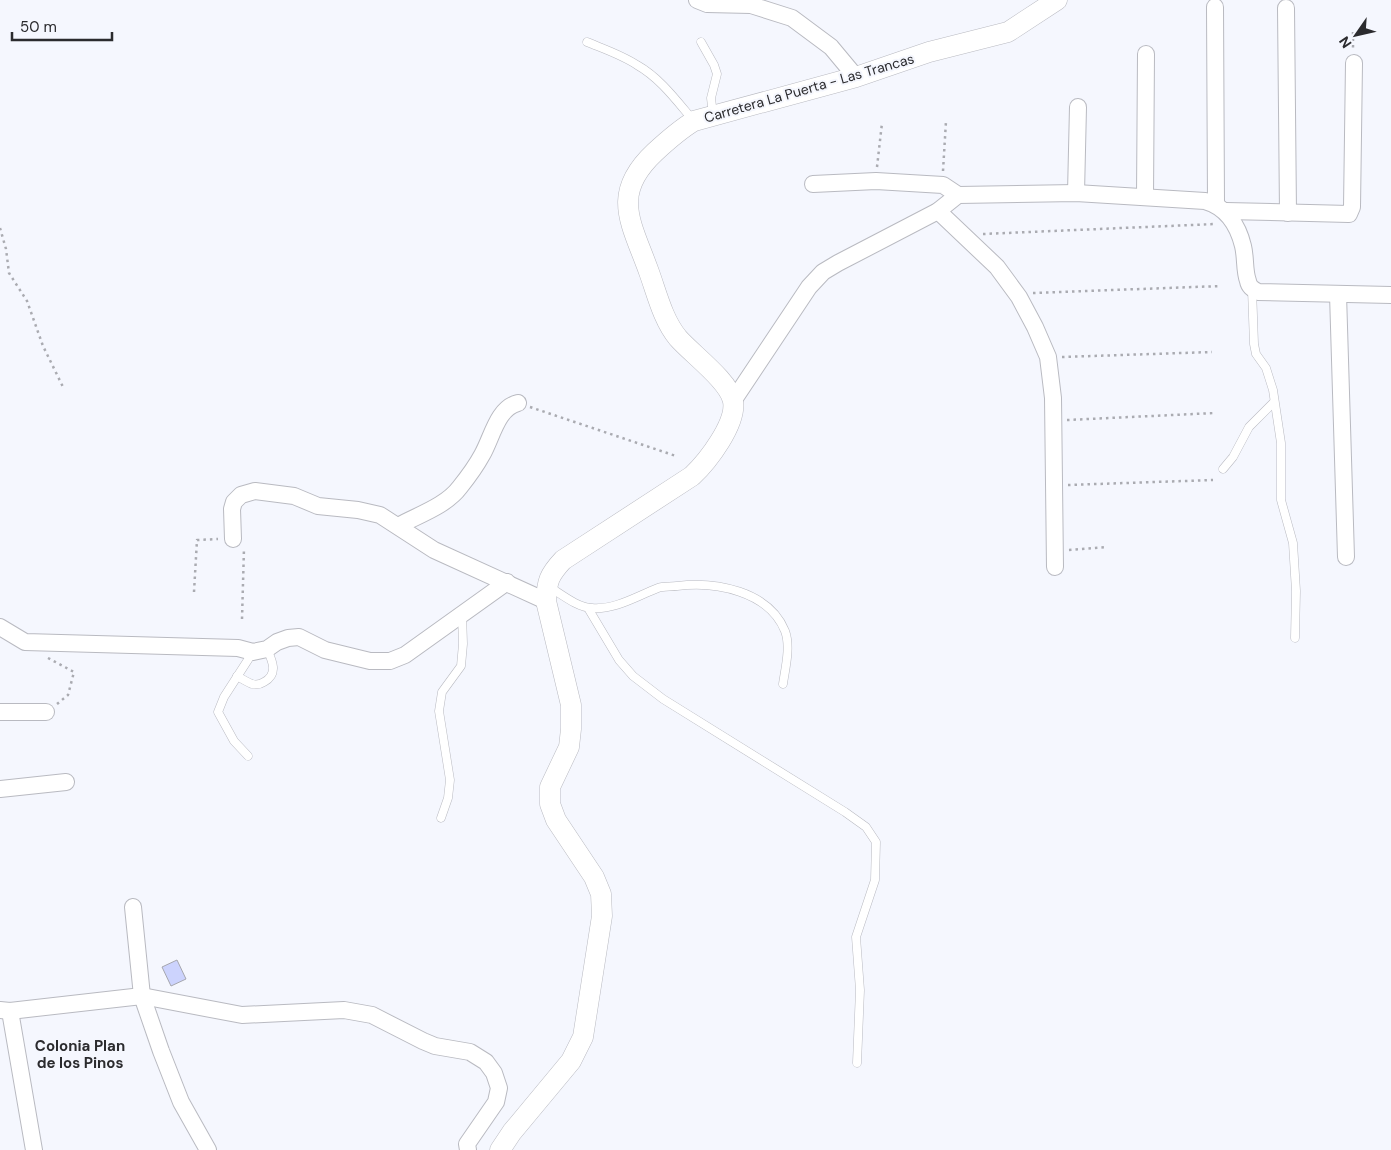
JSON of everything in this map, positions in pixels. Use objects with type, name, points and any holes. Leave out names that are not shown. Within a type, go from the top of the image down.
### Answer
[{"type":"street","points":[[697,0],[707,4],[752,5],[792,18],[831,47],[856,77]]},
{"type":"street","name":"Carretera La Puerta - Las Trancas","points":[[733,401],[726,385],[677,337],[664,314],[629,216],[628,194],[634,177],[644,163],[679,130],[704,118],[856,77],[929,52],[1008,32],[1057,0]]},
{"type":"street","points":[[1215,7],[1221,208],[1236,227],[1243,245],[1248,282],[1258,292],[1391,295]]},
{"type":"street","points":[[1286,8],[1288,213]]},
{"type":"street","points":[[1145,196],[1146,54]]},
{"type":"street","points":[[813,184],[876,181],[943,185],[958,195],[1076,193],[1145,196],[1205,201],[1221,208],[1288,213],[1349,214],[1352,210],[1354,64]]},
{"type":"street","points":[[1076,193],[1078,107]]},
{"type":"street","points":[[500,1150],[512,1132],[571,1061],[583,1037],[602,916],[601,894],[594,877],[556,820],[550,804],[550,787],[569,747],[571,729],[571,705],[547,593],[552,572],[563,560],[692,476],[704,465],[726,429],[732,413],[733,401],[809,287],[823,272],[938,211],[958,195]]},
{"type":"street","points":[[938,211],[997,267],[1016,294],[1035,327],[1048,357],[1053,398],[1055,559]]},
{"type":"street","points":[[1338,294],[1346,557]]},
{"type":"street","points":[[398,526],[441,503],[459,489],[482,456],[506,408],[518,403]]},
{"type":"street","points":[[233,538],[232,509],[234,502],[241,495],[255,491],[294,496],[318,506],[358,510],[380,515],[434,550],[506,582],[547,593]]},
{"type":"street","points":[[0,627],[24,642],[260,650],[288,638],[299,637],[325,650],[370,661],[390,661],[405,655],[506,582]]},
{"type":"street","points":[[0,712],[46,712]]},
{"type":"street","points":[[0,788],[66,782]]},
{"type":"street","points":[[133,907],[142,996],[181,1102],[208,1150]]},
{"type":"street","points":[[34,1150],[5,1011],[142,996],[242,1015],[344,1010],[372,1015],[434,1046],[470,1052],[486,1062],[494,1073],[499,1088],[496,1102],[467,1144],[468,1150]]},
{"type":"lane","points":[[587,42],[637,64],[674,97],[704,118],[718,74],[700,42]]},
{"type":"lane","points":[[1252,288],[1254,344],[1256,354],[1266,368],[1273,390],[1281,443],[1281,500],[1293,544],[1296,591],[1295,638]]},
{"type":"lane","points":[[1223,468],[1233,457],[1249,427],[1274,402]]},
{"type":"lane","points":[[547,593],[574,601],[588,608],[602,608],[620,603],[659,588],[692,584],[750,594],[766,605],[777,616],[786,633],[787,652],[784,684]]},
{"type":"lane","points":[[588,608],[619,660],[633,676],[663,699],[845,812],[866,827],[876,842],[875,880],[856,936],[860,990],[857,1063]]},
{"type":"lane","points":[[441,818],[448,798],[450,780],[439,711],[442,692],[460,666],[463,644],[462,614]]},
{"type":"lane","points":[[237,676],[254,684],[260,684],[269,679],[274,671],[273,665],[260,650],[237,676],[224,697],[218,712],[234,741],[248,756]]},
{"type":"path","points":[[943,185],[946,121]]},
{"type":"path","points":[[876,181],[882,123]]},
{"type":"path","points":[[964,235],[1215,224]]},
{"type":"path","points":[[0,228],[6,249],[9,272],[27,301],[43,346],[64,389]]},
{"type":"path","points":[[1016,294],[1221,286]]},
{"type":"path","points":[[1048,357],[1212,352]]},
{"type":"path","points":[[518,403],[676,456]]},
{"type":"path","points":[[1053,421],[1214,414]]},
{"type":"path","points":[[1054,485],[1213,480]]},
{"type":"path","points":[[194,592],[197,540],[244,538],[242,619]]},
{"type":"path","points":[[1055,559],[1107,547]]},
{"type":"path","points":[[46,712],[68,695],[74,672],[47,657]]},
{"type":"building","points":[[177,960],[186,979],[171,986],[162,967]]},
{"type":"district","name":"Colonia Plan de los Pinos","points":[[80,1054]]}]
